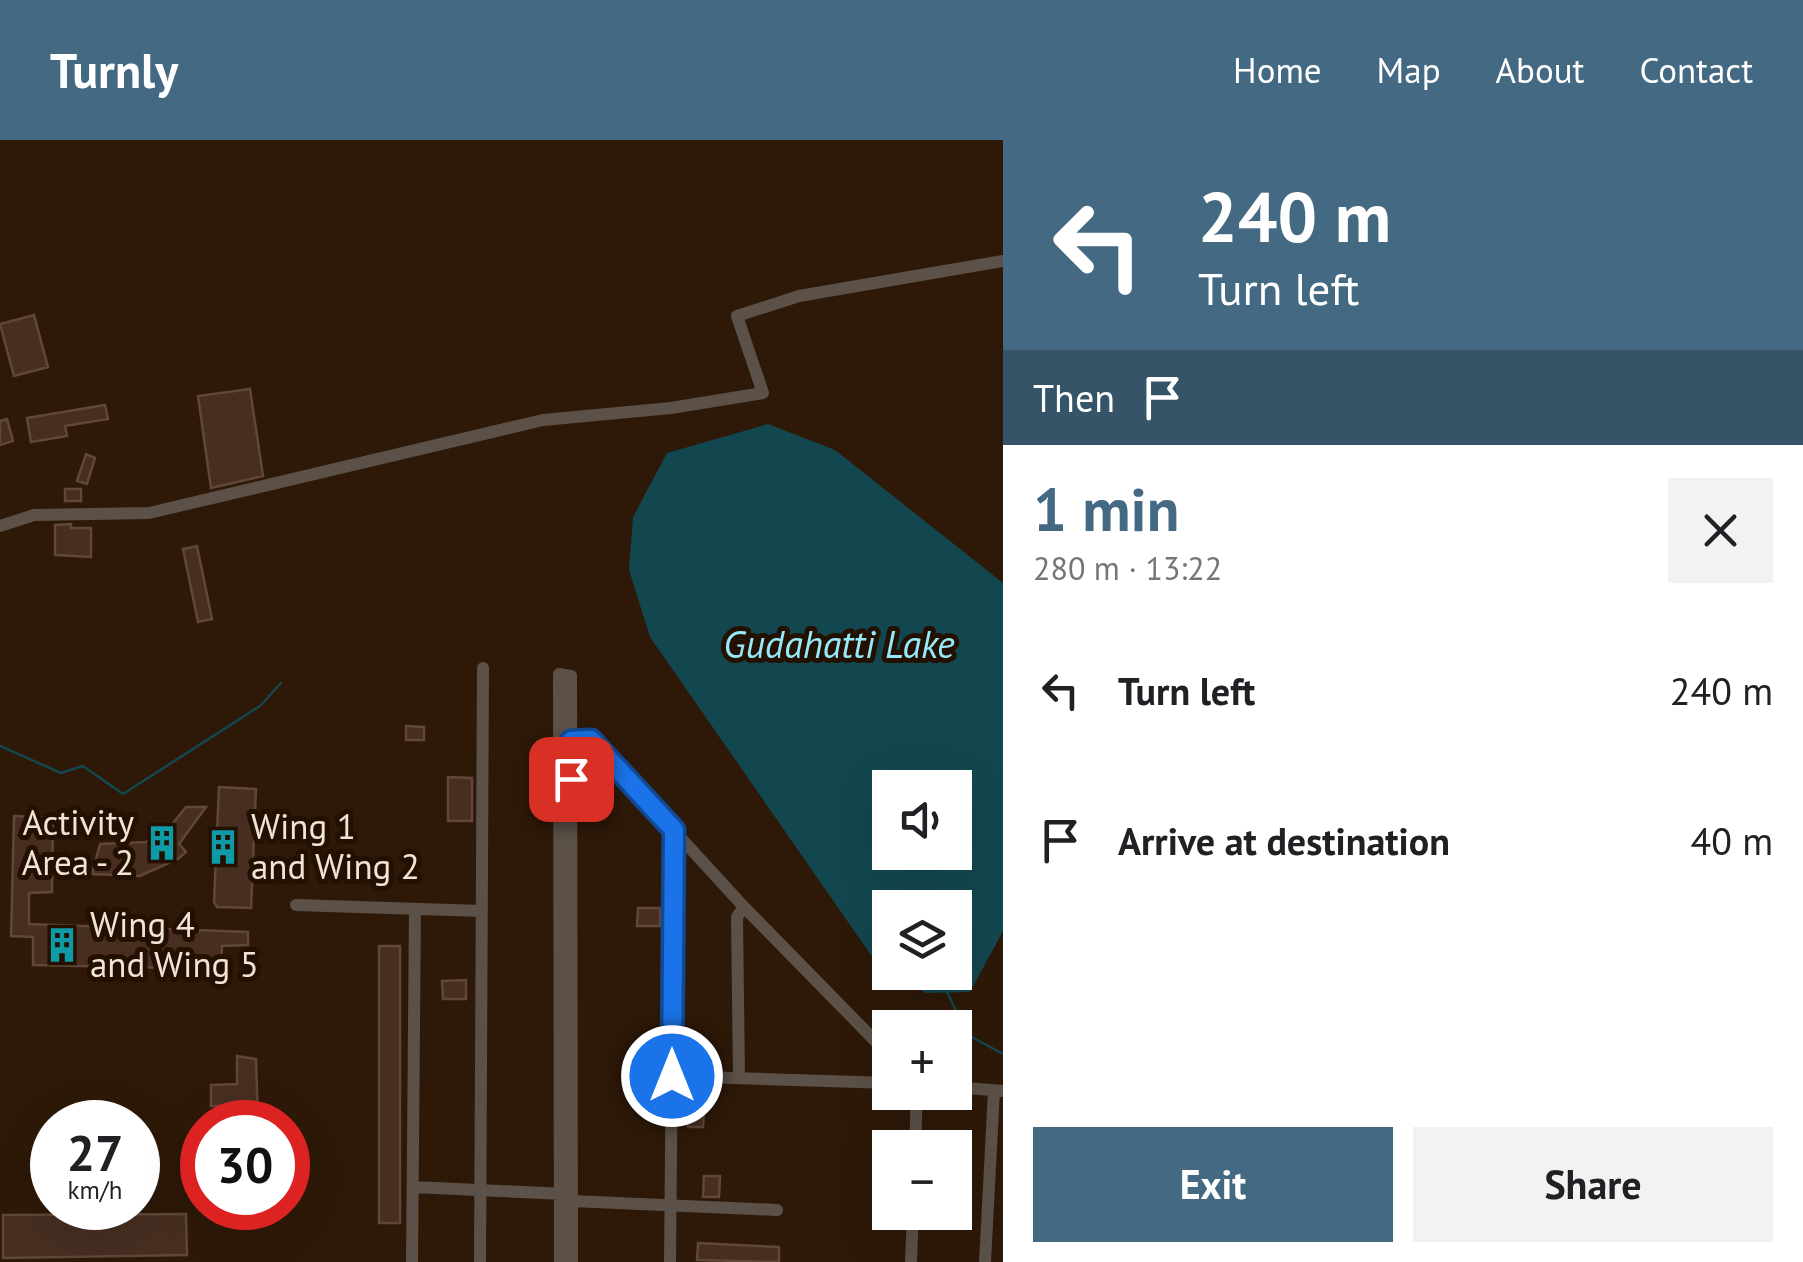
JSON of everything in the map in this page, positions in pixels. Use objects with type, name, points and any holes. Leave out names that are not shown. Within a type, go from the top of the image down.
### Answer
[{"type":"street","points":[[0,526],[34,515],[150,514],[543,420],[671,408],[763,393],[736,316],[799,296],[1003,261]]},
{"type":"street","points":[[480,1262],[483,668]]},
{"type":"street","points":[[560,1262],[568,1196],[571,676],[559,674],[568,1196],[572,1262]]},
{"type":"street","points":[[571,741],[591,740],[744,907],[872,1038]]},
{"type":"street","points":[[670,1262],[674,830]]},
{"type":"street","points":[[296,905],[482,911]]},
{"type":"street","points":[[740,1078],[737,917],[744,907]]},
{"type":"street","points":[[412,1262],[415,909]]},
{"type":"street","points":[[672,1076],[872,1082]]},
{"type":"street","points":[[972,1089],[998,1091],[985,1262]]},
{"type":"street","points":[[413,1187],[777,1210]]},
{"type":"street","points":[[911,1262],[912,1230]]},
{"type":"water","name":"Gudahatti Lake","points":[[768,424],[835,450],[1003,583],[1003,931],[972,988],[972,890],[872,890],[872,956],[650,637],[629,570],[633,517],[667,453]]},
{"type":"water","name":"Gudahatti Lake","points":[[920,990],[971,990],[970,992]]},
{"type":"building","points":[[34,315],[48,367],[14,376],[0,324]]},
{"type":"building","points":[[250,389],[263,476],[211,488],[198,396]]},
{"type":"building","points":[[105,405],[108,419],[65,426],[67,436],[31,442],[27,418]]},
{"type":"building","points":[[7,419],[13,441],[0,445],[0,421]]},
{"type":"building","points":[[86,454],[95,458],[87,484],[77,481]]},
{"type":"building","points":[[65,489],[81,489],[81,501],[65,501]]},
{"type":"building","points":[[71,524],[71,528],[91,528],[91,557],[55,555],[55,525]]},
{"type":"building","points":[[197,546],[212,619],[198,622],[183,549]]},
{"type":"building","points":[[406,726],[424,727],[424,740],[406,740]]},
{"type":"building","points":[[448,777],[472,778],[472,821],[448,821]]},
{"type":"building","name":"Wing 1 and Wing 2","points":[[219,787],[256,789],[251,908],[217,907],[214,902]]},
{"type":"building","name":"Activity Area - 2","points":[[186,807],[206,807],[179,844],[186,852],[178,859],[140,876],[92,874],[100,844],[146,842],[169,828]]},
{"type":"building","points":[[14,816],[53,818],[52,892],[29,893],[29,924],[248,932],[248,945],[222,946],[221,969],[33,965],[33,937],[11,936]]},
{"type":"building","points":[[638,908],[660,908],[660,926],[637,926]]},
{"type":"building","points":[[379,946],[400,946],[400,1223],[379,1223]]},
{"type":"building","points":[[466,980],[466,999],[443,999],[442,981]]},
{"type":"building","points":[[237,1056],[256,1059],[257,1100],[211,1100],[211,1085],[237,1084]]},
{"type":"building","points":[[688,1111],[704,1112],[703,1127],[688,1127]]},
{"type":"building","points":[[704,1176],[720,1176],[719,1197],[703,1197]]},
{"type":"building","points":[[160,1214],[180,1214],[180,1230],[186,1230],[187,1255],[3,1258],[3,1215],[30,1215],[30,1230],[160,1230]]},
{"type":"building","points":[[698,1243],[779,1247],[779,1262],[697,1260]]},
{"type":"waterway","points":[[0,746],[61,773],[83,766],[123,794],[260,706],[281,683]]},
{"type":"waterway","points":[[947,992],[968,1035],[1003,1054]]},
{"type":"place","name":"Activity Area - 2","points":[[162,843]]},
{"type":"place","name":"Wing 1 and Wing 2","points":[[223,847]]},
{"type":"place","name":"Wing 4 and Wing 5","points":[[62,945]]},
{"type":"route","points":[[571,779],[571,741],[591,740],[674,830],[672,1076]]}]
